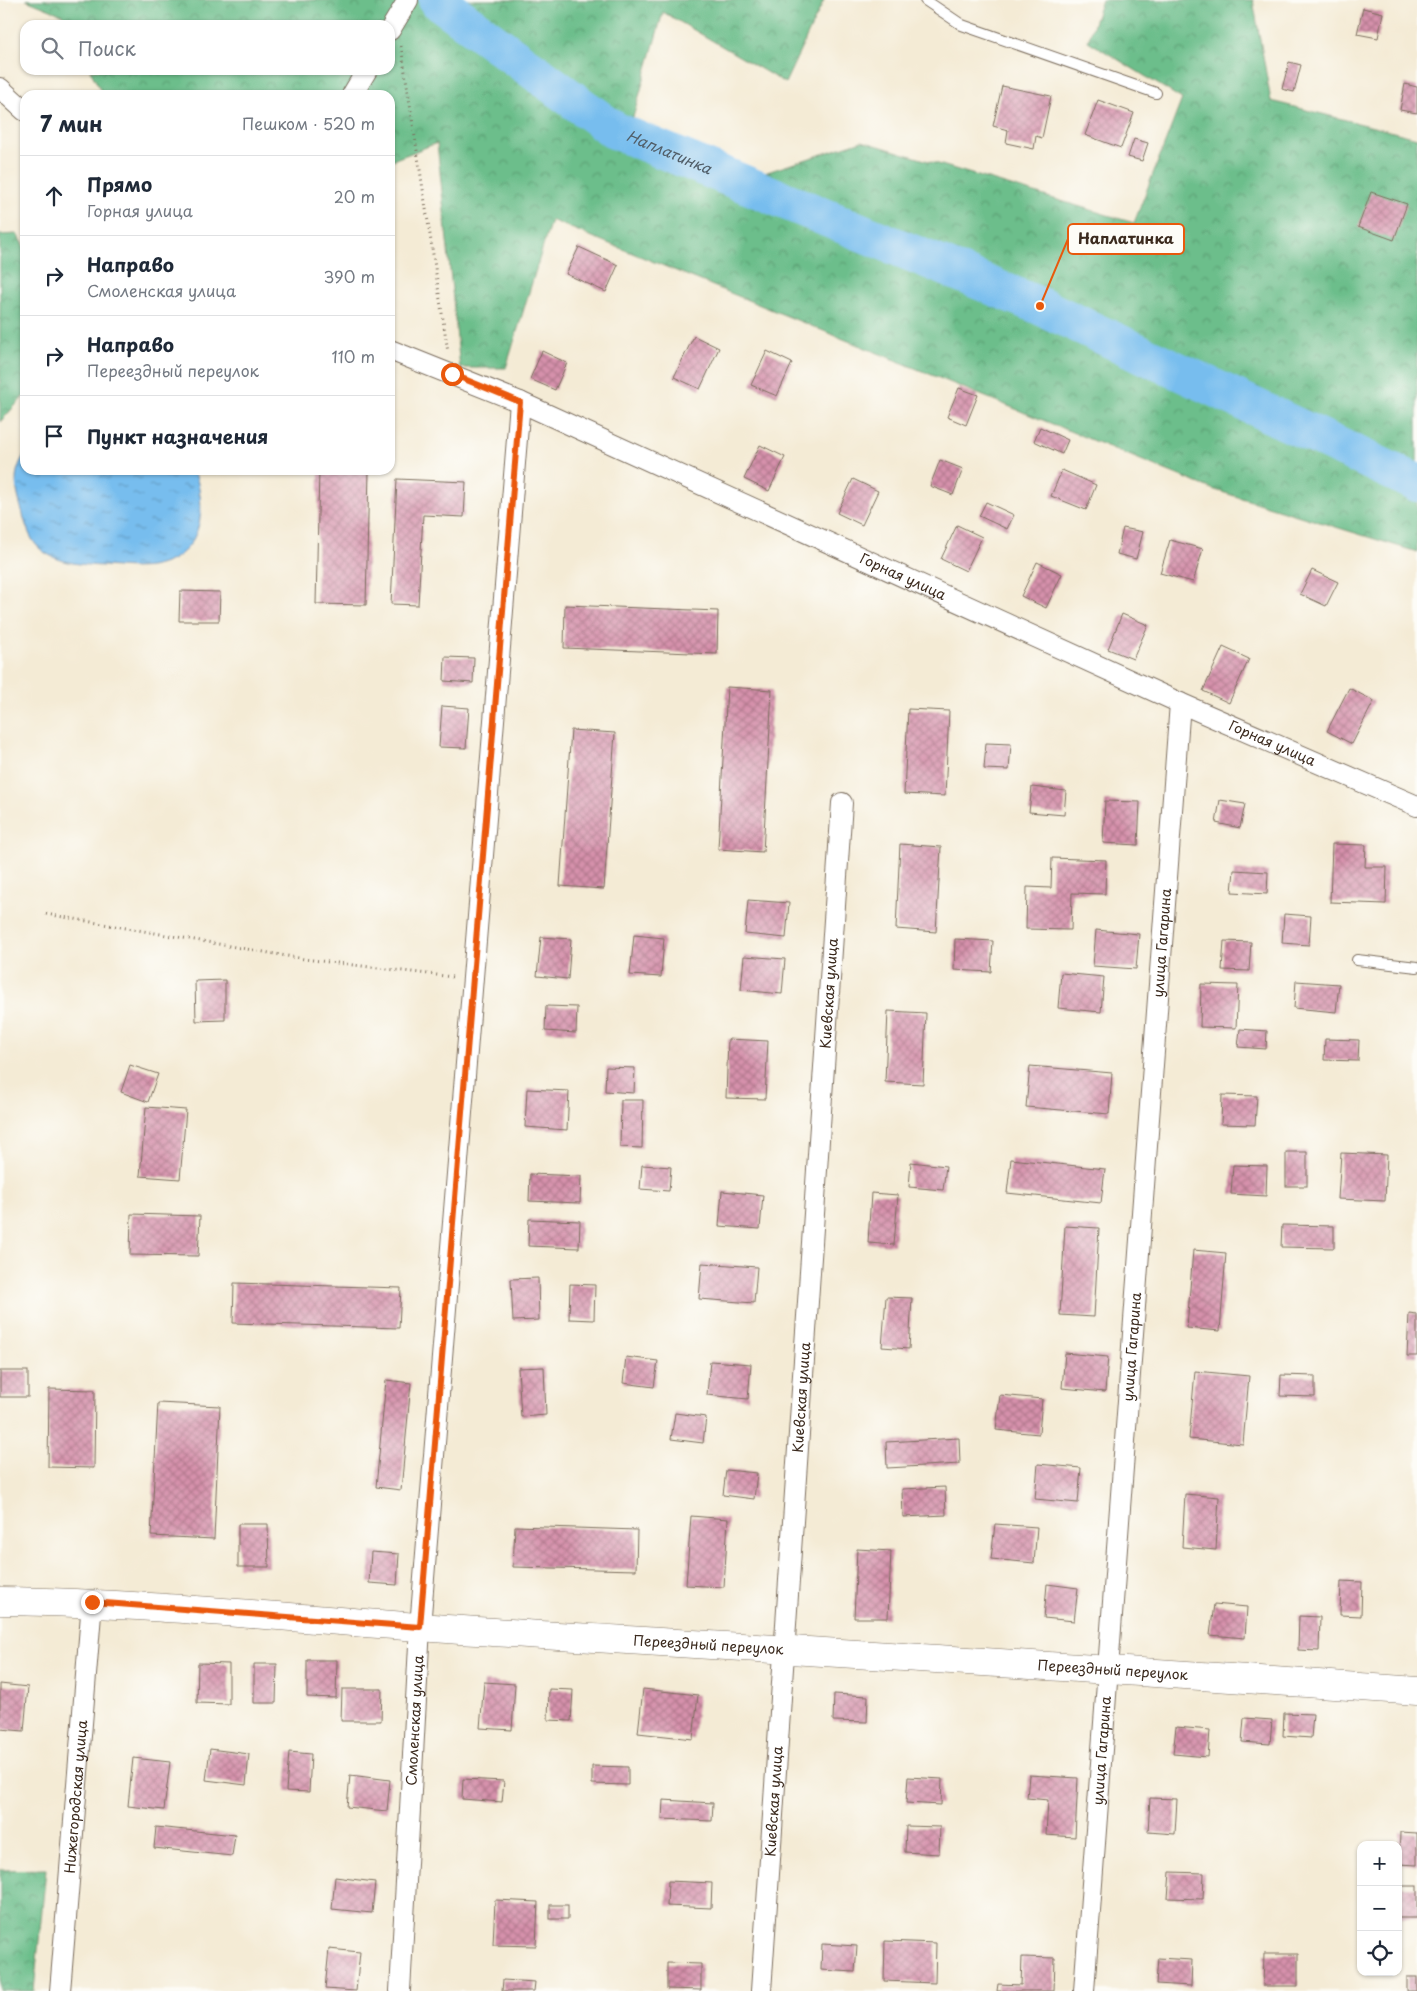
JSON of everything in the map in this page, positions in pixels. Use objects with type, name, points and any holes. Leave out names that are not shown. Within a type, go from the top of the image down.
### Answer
[{"type":"street","points":[[395,22],[408,0]]},
{"type":"street","points":[[355,90],[363,75]]},
{"type":"street","points":[[0,88],[20,106]]},
{"type":"street","name":"Горная улица","points":[[395,352],[520,402],[1180,702],[1417,806]]},
{"type":"street","name":"Смоленская улица","points":[[400,1991],[420,1627],[520,402]]},
{"type":"street","name":"улица Гагарина","points":[[1084,1991],[1180,702]]},
{"type":"street","name":"Киевская улица","points":[[761,1991],[842,803]]},
{"type":"street","name":"Переездный переулок","points":[[0,1600],[92,1602],[420,1627],[1108,1668],[1417,1691]]},
{"type":"street","name":"Нижегородская улица","points":[[60,1991],[92,1602]]},
{"type":"lane","points":[[925,0],[962,25],[1156,93]]},
{"type":"lane","points":[[1358,960],[1417,967]]},
{"type":"path","points":[[395,30],[452,374]]},
{"type":"path","points":[[46,914],[304,959],[473,979]]},
{"type":"green space","points":[[26,0],[824,0],[785,83],[663,12],[632,121],[755,176],[862,141],[1134,223],[1182,99],[1088,41],[1102,0],[1253,0],[1271,101],[1417,138],[1417,552],[1212,489],[551,220],[506,368],[460,368],[437,143],[395,159],[395,90],[100,90],[93,75],[395,75],[395,20],[66,20],[63,15]]},
{"type":"green space","points":[[17,234],[20,240],[20,400],[0,422],[0,235]]},
{"type":"green space","points":[[46,1869],[34,1991],[0,1991],[0,1870]]},
{"type":"water","points":[[20,462],[20,475],[196,475],[201,502],[197,531],[190,544],[180,554],[167,562],[150,567],[133,568],[86,565],[59,560],[37,546],[26,526],[17,490],[16,478]]},
{"type":"building","points":[[1363,8],[1383,13],[1378,38],[1357,34]]},
{"type":"building","points":[[1289,62],[1301,65],[1294,92],[1282,89]]},
{"type":"building","points":[[1405,84],[1417,87],[1417,113],[1400,110]]},
{"type":"building","points":[[1002,86],[1051,96],[1042,138],[1036,136],[1034,149],[1006,143],[1008,130],[993,126]]},
{"type":"building","points":[[1098,100],[1134,113],[1121,148],[1085,135]]},
{"type":"building","points":[[1134,139],[1148,143],[1142,161],[1128,157]]},
{"type":"building","points":[[1371,192],[1407,204],[1394,240],[1358,227]]},
{"type":"building","points":[[579,247],[618,265],[606,292],[566,274]]},
{"type":"building","points":[[694,336],[719,348],[700,389],[674,377]]},
{"type":"building","points":[[542,351],[567,363],[555,390],[530,379]]},
{"type":"building","points":[[767,351],[792,363],[777,396],[751,385]]},
{"type":"building","points":[[959,388],[978,395],[966,425],[947,417]]},
{"type":"building","points":[[1040,427],[1068,440],[1062,454],[1034,441]]},
{"type":"building","points":[[760,445],[785,457],[769,491],[744,479]]},
{"type":"building","points":[[940,460],[963,469],[953,495],[930,486]]},
{"type":"building","points":[[1062,470],[1096,485],[1086,510],[1051,496]]},
{"type":"building","points":[[319,475],[369,475],[366,605],[316,604]]},
{"type":"building","points":[[397,479],[466,482],[464,517],[423,515],[418,605],[391,604]]},
{"type":"building","points":[[853,479],[878,491],[862,525],[837,513]]},
{"type":"building","points":[[986,502],[1014,515],[1007,529],[979,516]]},
{"type":"building","points":[[957,525],[982,537],[966,571],[941,559]]},
{"type":"building","points":[[1123,528],[1143,532],[1136,559],[1117,554]]},
{"type":"building","points":[[1170,540],[1203,549],[1193,582],[1160,573]]},
{"type":"building","points":[[1037,562],[1062,574],[1046,608],[1021,596]]},
{"type":"building","points":[[1312,570],[1338,582],[1326,606],[1300,594]]},
{"type":"building","points":[[180,591],[220,592],[219,621],[179,621]]},
{"type":"building","points":[[565,605],[718,611],[717,654],[564,648]]},
{"type":"building","points":[[1122,614],[1148,625],[1133,659],[1108,649]]},
{"type":"building","points":[[1223,647],[1249,659],[1229,703],[1203,691]]},
{"type":"building","points":[[445,657],[474,658],[473,683],[444,681]]},
{"type":"building","points":[[727,687],[772,690],[763,852],[718,849]]},
{"type":"building","points":[[1349,688],[1374,701],[1352,744],[1327,731]]},
{"type":"building","points":[[442,706],[469,708],[466,748],[439,747]]},
{"type":"building","points":[[908,709],[949,711],[945,796],[904,794]]},
{"type":"building","points":[[571,730],[615,733],[604,889],[560,886]]},
{"type":"building","points":[[986,743],[1011,744],[1009,770],[984,769]]},
{"type":"building","points":[[1032,787],[1066,791],[1064,815],[1029,812]]},
{"type":"building","points":[[1220,800],[1245,804],[1240,828],[1216,823]]},
{"type":"building","points":[[1105,801],[1140,802],[1138,845],[1103,843]]},
{"type":"building","points":[[900,844],[941,847],[936,932],[896,929]]},
{"type":"building","points":[[1332,844],[1366,845],[1365,867],[1387,867],[1386,904],[1330,902]]},
{"type":"building","points":[[1052,858],[1106,860],[1105,894],[1072,893],[1071,930],[1026,929],[1027,887],[1051,888]]},
{"type":"building","points":[[1234,870],[1268,872],[1267,894],[1232,892]]},
{"type":"building","points":[[748,900],[789,903],[786,938],[745,934]]},
{"type":"building","points":[[1284,914],[1311,916],[1309,945],[1282,943]]},
{"type":"building","points":[[1096,930],[1139,934],[1136,969],[1093,966]]},
{"type":"building","points":[[634,935],[664,938],[661,977],[630,975]]},
{"type":"building","points":[[541,937],[571,939],[568,979],[537,976]]},
{"type":"building","points":[[955,939],[993,941],[991,972],[954,970]]},
{"type":"building","points":[[1224,941],[1251,942],[1249,971],[1222,970]]},
{"type":"building","points":[[744,956],[785,959],[782,994],[741,990]]},
{"type":"building","points":[[1061,973],[1104,977],[1101,1012],[1058,1008]]},
{"type":"building","points":[[225,980],[225,1020],[196,1021],[195,981]]},
{"type":"building","points":[[1296,981],[1339,984],[1336,1012],[1294,1008]]},
{"type":"building","points":[[1201,984],[1238,985],[1236,1028],[1200,1027]]},
{"type":"building","points":[[546,1006],[577,1007],[576,1033],[545,1031]]},
{"type":"building","points":[[888,1011],[926,1013],[923,1084],[885,1082]]},
{"type":"building","points":[[1240,1029],[1267,1031],[1266,1049],[1238,1047]]},
{"type":"building","points":[[728,1039],[768,1041],[765,1099],[726,1098]]},
{"type":"building","points":[[1325,1039],[1359,1040],[1358,1061],[1324,1060]]},
{"type":"building","points":[[130,1065],[158,1074],[148,1102],[121,1092]]},
{"type":"building","points":[[1030,1066],[1112,1073],[1109,1114],[1026,1107]]},
{"type":"building","points":[[606,1067],[635,1068],[634,1093],[605,1091]]},
{"type":"building","points":[[527,1089],[569,1091],[567,1130],[525,1127]]},
{"type":"building","points":[[1222,1095],[1257,1096],[1255,1125],[1221,1124]]},
{"type":"building","points":[[621,1100],[643,1100],[642,1148],[620,1147]]},
{"type":"building","points":[[146,1107],[186,1110],[180,1179],[140,1176]]},
{"type":"building","points":[[1286,1152],[1307,1152],[1307,1186],[1286,1186]]},
{"type":"building","points":[[1341,1153],[1387,1155],[1385,1201],[1338,1199]]},
{"type":"building","points":[[1011,1159],[1105,1169],[1101,1203],[1007,1193]]},
{"type":"building","points":[[911,1162],[946,1166],[943,1190],[909,1187]]},
{"type":"building","points":[[642,1165],[671,1167],[669,1191],[640,1189]]},
{"type":"building","points":[[1233,1165],[1267,1166],[1266,1196],[1231,1194]]},
{"type":"building","points":[[530,1174],[581,1176],[580,1203],[529,1201]]},
{"type":"building","points":[[722,1191],[763,1195],[760,1229],[719,1226]]},
{"type":"building","points":[[871,1193],[898,1195],[894,1245],[868,1243]]},
{"type":"building","points":[[131,1214],[200,1216],[198,1256],[130,1255]]},
{"type":"building","points":[[529,1219],[580,1221],[579,1248],[528,1246]]},
{"type":"building","points":[[1282,1225],[1334,1226],[1334,1248],[1281,1247]]},
{"type":"building","points":[[1065,1226],[1099,1228],[1094,1317],[1060,1315]]},
{"type":"building","points":[[1193,1250],[1226,1253],[1220,1331],[1187,1328]]},
{"type":"building","points":[[702,1263],[757,1267],[754,1303],[699,1299]]},
{"type":"building","points":[[538,1278],[539,1320],[513,1321],[511,1279]]},
{"type":"building","points":[[234,1283],[401,1288],[399,1328],[233,1323]]},
{"type":"building","points":[[570,1284],[595,1285],[594,1320],[569,1319]]},
{"type":"building","points":[[886,1297],[912,1298],[909,1349],[882,1347]]},
{"type":"building","points":[[1409,1313],[1417,1314],[1417,1356],[1407,1356]]},
{"type":"building","points":[[1065,1353],[1108,1357],[1105,1392],[1062,1388]]},
{"type":"building","points":[[626,1357],[658,1361],[654,1387],[623,1383]]},
{"type":"building","points":[[710,1361],[751,1364],[748,1399],[707,1395]]},
{"type":"building","points":[[544,1367],[546,1415],[521,1417],[518,1368]]},
{"type":"building","points":[[0,1371],[28,1371],[28,1397],[0,1397]]},
{"type":"building","points":[[1195,1371],[1249,1376],[1243,1444],[1189,1439]]},
{"type":"building","points":[[1281,1375],[1315,1376],[1315,1397],[1280,1396]]},
{"type":"building","points":[[386,1380],[411,1383],[401,1490],[376,1487]]},
{"type":"building","points":[[49,1389],[95,1390],[94,1468],[48,1467]]},
{"type":"building","points":[[1000,1395],[1042,1399],[1039,1434],[996,1430]]},
{"type":"building","points":[[158,1403],[220,1406],[214,1539],[151,1536]]},
{"type":"building","points":[[675,1413],[706,1417],[703,1443],[671,1439]]},
{"type":"building","points":[[959,1438],[960,1464],[887,1468],[886,1442]]},
{"type":"building","points":[[1038,1464],[1081,1468],[1078,1503],[1035,1499]]},
{"type":"building","points":[[726,1470],[757,1473],[754,1499],[723,1495]]},
{"type":"building","points":[[945,1487],[946,1515],[903,1517],[902,1489]]},
{"type":"building","points":[[1185,1494],[1219,1497],[1216,1550],[1182,1547]]},
{"type":"building","points":[[691,1516],[728,1519],[724,1587],[686,1585]]},
{"type":"building","points":[[238,1524],[268,1524],[269,1567],[238,1567]]},
{"type":"building","points":[[995,1524],[1037,1527],[1034,1563],[991,1559]]},
{"type":"building","points":[[515,1526],[637,1530],[636,1570],[513,1567]]},
{"type":"building","points":[[857,1549],[891,1551],[888,1618],[854,1618]]},
{"type":"building","points":[[371,1552],[399,1554],[397,1585],[369,1583]]},
{"type":"building","points":[[1341,1581],[1362,1582],[1361,1616],[1340,1615]]},
{"type":"building","points":[[1047,1584],[1078,1588],[1074,1621],[1044,1618]]},
{"type":"building","points":[[1214,1604],[1247,1607],[1245,1638],[1210,1635]]},
{"type":"building","points":[[1299,1616],[1320,1617],[1319,1651],[1298,1650]]},
{"type":"building","points":[[307,1660],[337,1660],[336,1698],[307,1697]]},
{"type":"building","points":[[198,1663],[229,1664],[229,1704],[197,1703]]},
{"type":"building","points":[[254,1664],[277,1664],[276,1703],[254,1703]]},
{"type":"building","points":[[484,1682],[515,1684],[512,1730],[480,1728]]},
{"type":"building","points":[[0,1684],[28,1687],[24,1731],[0,1729]]},
{"type":"building","points":[[342,1689],[382,1689],[381,1721],[341,1721]]},
{"type":"building","points":[[549,1689],[573,1690],[571,1721],[548,1720]]},
{"type":"building","points":[[643,1689],[698,1695],[693,1739],[638,1733]]},
{"type":"building","points":[[834,1694],[868,1696],[867,1722],[833,1721]]},
{"type":"building","points":[[1284,1713],[1313,1714],[1311,1738],[1283,1736]]},
{"type":"building","points":[[1244,1718],[1272,1720],[1270,1744],[1242,1742]]},
{"type":"building","points":[[1176,1727],[1210,1730],[1208,1757],[1173,1754]]},
{"type":"building","points":[[210,1749],[249,1754],[246,1785],[206,1780]]},
{"type":"building","points":[[289,1752],[311,1754],[309,1792],[286,1791]]},
{"type":"building","points":[[133,1758],[170,1762],[164,1810],[128,1806]]},
{"type":"building","points":[[592,1766],[628,1767],[628,1785],[592,1784]]},
{"type":"building","points":[[350,1775],[390,1780],[387,1811],[347,1807]]},
{"type":"building","points":[[1029,1775],[1078,1778],[1075,1837],[1046,1835],[1048,1800],[1027,1798]]},
{"type":"building","points":[[908,1777],[942,1779],[941,1805],[906,1803]]},
{"type":"building","points":[[463,1779],[504,1781],[502,1802],[462,1799]]},
{"type":"building","points":[[1150,1798],[1177,1799],[1175,1834],[1148,1832]]},
{"type":"building","points":[[663,1800],[713,1803],[712,1821],[662,1819]]},
{"type":"building","points":[[906,1826],[940,1827],[939,1854],[905,1852]]},
{"type":"building","points":[[156,1827],[235,1835],[232,1856],[154,1848]]},
{"type":"building","points":[[1400,1832],[1417,1833],[1417,1865],[1402,1864],[1402,1841],[1400,1841]]},
{"type":"building","points":[[1170,1872],[1204,1873],[1203,1899],[1168,1898]]},
{"type":"building","points":[[335,1877],[375,1882],[372,1913],[332,1909]]},
{"type":"building","points":[[668,1881],[712,1883],[711,1908],[667,1906]]},
{"type":"building","points":[[1402,1886],[1417,1886],[1417,1918],[1402,1918]]},
{"type":"building","points":[[495,1900],[538,1902],[536,1946],[493,1945]]},
{"type":"building","points":[[550,1905],[568,1905],[568,1919],[550,1919]]},
{"type":"building","points":[[885,1941],[936,1943],[935,1983],[884,1981]]},
{"type":"building","points":[[822,1944],[857,1946],[855,1972],[821,1970]]},
{"type":"building","points":[[329,1949],[360,1952],[356,1991],[325,1989]]},
{"type":"building","points":[[1264,1954],[1298,1954],[1298,1986],[1263,1986]]},
{"type":"building","points":[[1022,1957],[1055,1958],[1054,1991],[997,1991],[998,1984],[1021,1985]]},
{"type":"building","points":[[1158,1958],[1192,1960],[1191,1986],[1156,1984]]},
{"type":"building","points":[[667,1963],[701,1964],[701,1990],[667,1989]]},
{"type":"building","points":[[1407,1977],[1417,1977],[1417,1991],[1407,1991]]},
{"type":"building","points":[[503,1980],[535,1982],[534,1991],[502,1991]]},
{"type":"waterway","name":"Наплатинка","points":[[437,0],[614,130],[1040,306],[1417,483]]},
{"type":"place","name":"Наплатинка","points":[[1040,306]]},
{"type":"route","points":[[92,1602],[420,1627],[520,402],[452,374]]}]
